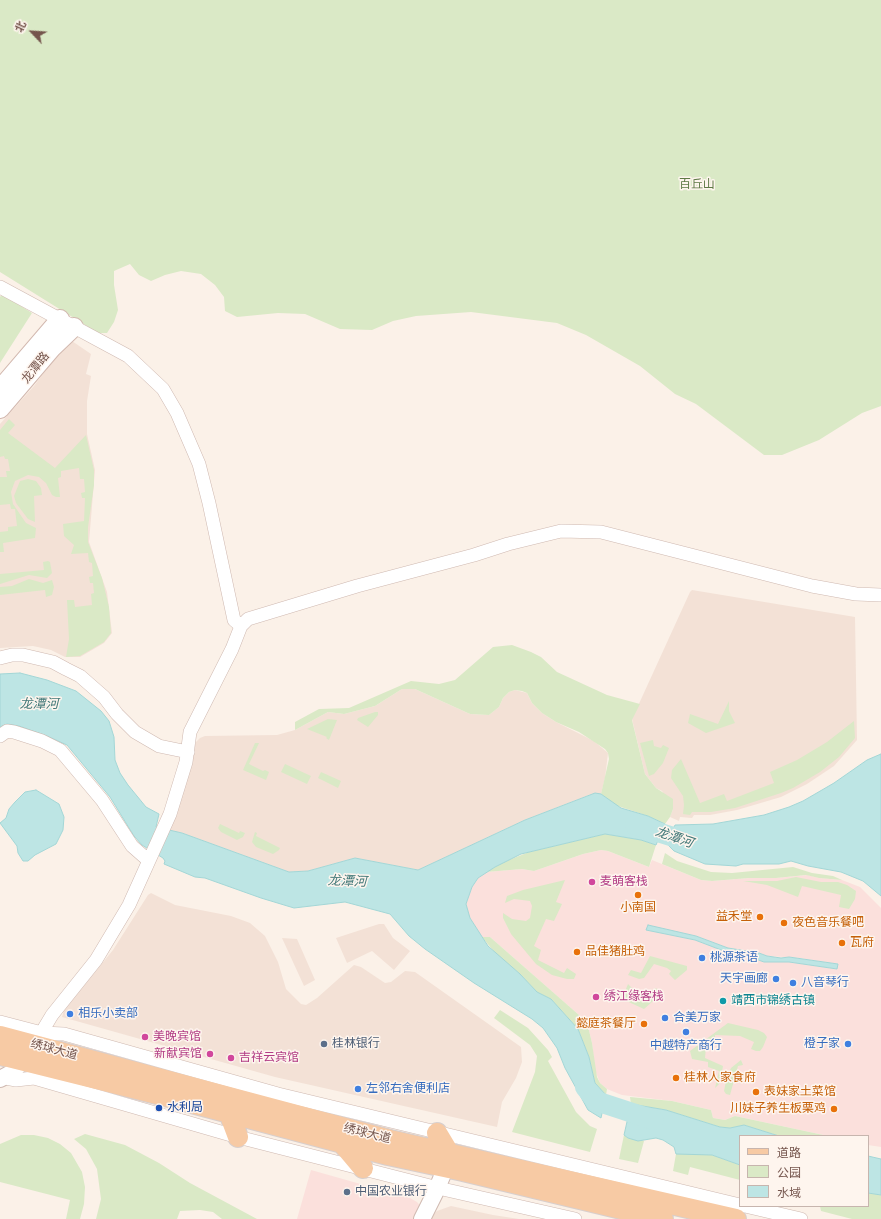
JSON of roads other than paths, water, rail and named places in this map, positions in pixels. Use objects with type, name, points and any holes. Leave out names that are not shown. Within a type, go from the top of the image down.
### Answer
[{"type":"main road","name":"龙潭路","points":[[0,389],[67,323]]},
{"type":"main road","name":"龙潭路","points":[[0,409],[16,393],[52,348],[67,323]]},
{"type":"main road","name":"绣球大道","points":[[0,1036],[229,1113],[342,1143],[447,1160],[736,1219]]},
{"type":"main road","name":"绣球大道","points":[[0,1055],[33,1046],[132,1062],[276,1110],[447,1160],[606,1212],[663,1219]]},
{"type":"main road","points":[[269,1092],[276,1110]]},
{"type":"main road","points":[[229,1113],[238,1137]]},
{"type":"main road","points":[[438,1133],[447,1160]]},
{"type":"main road","points":[[342,1143],[363,1168]]},
{"type":"street","points":[[0,287],[128,356],[155,380],[177,413],[199,464],[209,503],[234,620],[241,626]]},
{"type":"street","points":[[1,1078],[13,1072],[33,1046],[52,1015],[96,960],[118,924],[170,814],[188,752],[190,732],[229,656],[241,626],[248,620],[278,609],[474,555],[508,544],[561,531],[601,532],[812,586],[856,594],[881,595]]},
{"type":"street","points":[[0,658],[12,655],[23,655],[53,662],[80,676],[104,697],[116,714],[135,732],[159,746],[188,752]]},
{"type":"street","points":[[0,736],[7,731],[14,732],[60,750],[102,800],[132,846],[150,858]]},
{"type":"street","points":[[0,1022],[33,1046]]},
{"type":"street","points":[[132,1062],[269,1092],[739,1205]]},
{"type":"street","points":[[1,1078],[16,1080],[34,1078],[238,1137],[438,1188],[575,1219]]},
{"type":"street","points":[[422,1219],[438,1188],[447,1160]]},
{"type":"street","points":[[750,1207],[801,1219]]},
{"type":"water","points":[[20,673],[47,680],[76,691],[101,711],[109,721],[114,737],[115,760],[120,773],[146,807],[159,814],[156,827],[182,833],[289,872],[308,871],[355,858],[418,870],[525,820],[595,793],[601,794],[621,808],[648,816],[665,824],[656,845],[641,840],[605,834],[521,854],[495,867],[478,878],[472,887],[466,904],[470,918],[488,946],[520,974],[537,992],[551,999],[578,1029],[589,1057],[595,1083],[606,1095],[601,1118],[588,1110],[565,1068],[557,1048],[543,1028],[532,1019],[474,983],[425,949],[409,936],[390,914],[345,902],[294,908],[205,878],[195,877],[164,864],[165,861],[163,858],[142,845],[134,836],[110,797],[67,745],[19,726],[7,724],[0,727],[0,674]]},
{"type":"water","points":[[881,754],[881,896],[863,881],[841,872],[808,866],[791,861],[779,864],[743,864],[736,866],[705,864],[674,851],[666,843],[675,825],[713,824],[764,815],[789,807],[803,801],[834,783],[867,760]]},
{"type":"water","points":[[36,790],[59,804],[64,817],[63,830],[56,844],[35,855],[28,861],[23,861],[18,853],[17,846],[0,823],[6,818],[9,809],[25,792]]},
{"type":"water","points":[[648,925],[696,936],[728,948],[759,953],[767,956],[781,958],[789,957],[838,964],[837,969],[789,962],[764,962],[747,956],[729,953],[695,940],[646,930]]},
{"type":"water","points":[[631,1104],[666,1110],[720,1127],[730,1128],[744,1125],[776,1135],[739,1135],[739,1165],[712,1155],[676,1154],[674,1147],[663,1140],[656,1138],[638,1141],[624,1135]]},
{"type":"water","points":[[869,1156],[881,1159],[881,1195],[869,1193]]},
{"type":"waterway","name":"龙潭河","points":[[635,825],[696,844]]},
{"type":"waterway","name":"龙潭河","points":[[585,1087],[596,1101],[654,1120]]},
{"type":"place","name":"麦萌客栈","points":[[592,882]]},
{"type":"place","name":"小南国","points":[[638,895]]},
{"type":"place","name":"益禾堂","points":[[760,917]]},
{"type":"place","name":"夜色音乐餐吧","points":[[784,923]]},
{"type":"place","name":"瓦府","points":[[842,943]]},
{"type":"place","name":"品佳猪肚鸡","points":[[577,952]]},
{"type":"place","name":"桃源茶语","points":[[702,958]]},
{"type":"place","name":"天宇画廊","points":[[776,979]]},
{"type":"place","name":"八音琴行","points":[[793,983]]},
{"type":"place","name":"绣江缘客栈","points":[[596,997]]},
{"type":"place","name":"靖西市锦绣古镇","points":[[723,1001]]},
{"type":"place","name":"相乐小卖部","points":[[70,1014]]},
{"type":"place","name":"合美万家","points":[[665,1018]]},
{"type":"place","name":"懿庭茶餐厅","points":[[644,1024]]},
{"type":"place","name":"中越特产商行","points":[[686,1032]]},
{"type":"place","name":"美晚宾馆","points":[[145,1037]]},
{"type":"place","name":"桂林银行","points":[[324,1044]]},
{"type":"place","name":"橙子家","points":[[848,1044]]},
{"type":"place","name":"新献宾馆","points":[[210,1054]]},
{"type":"place","name":"吉祥云宾馆","points":[[231,1058]]},
{"type":"place","name":"桂林人家食府","points":[[676,1078]]},
{"type":"place","name":"左邻右舍便利店","points":[[358,1089]]},
{"type":"place","name":"表妹家土菜馆","points":[[756,1092]]},
{"type":"place","name":"水利局","points":[[159,1108]]},
{"type":"place","name":"川妹子养生板栗鸡","points":[[834,1109]]},
{"type":"place","name":"中国农业银行","points":[[347,1192]]},
{"type":"park label","name":"百丘山","points":[[697,185]]}]
